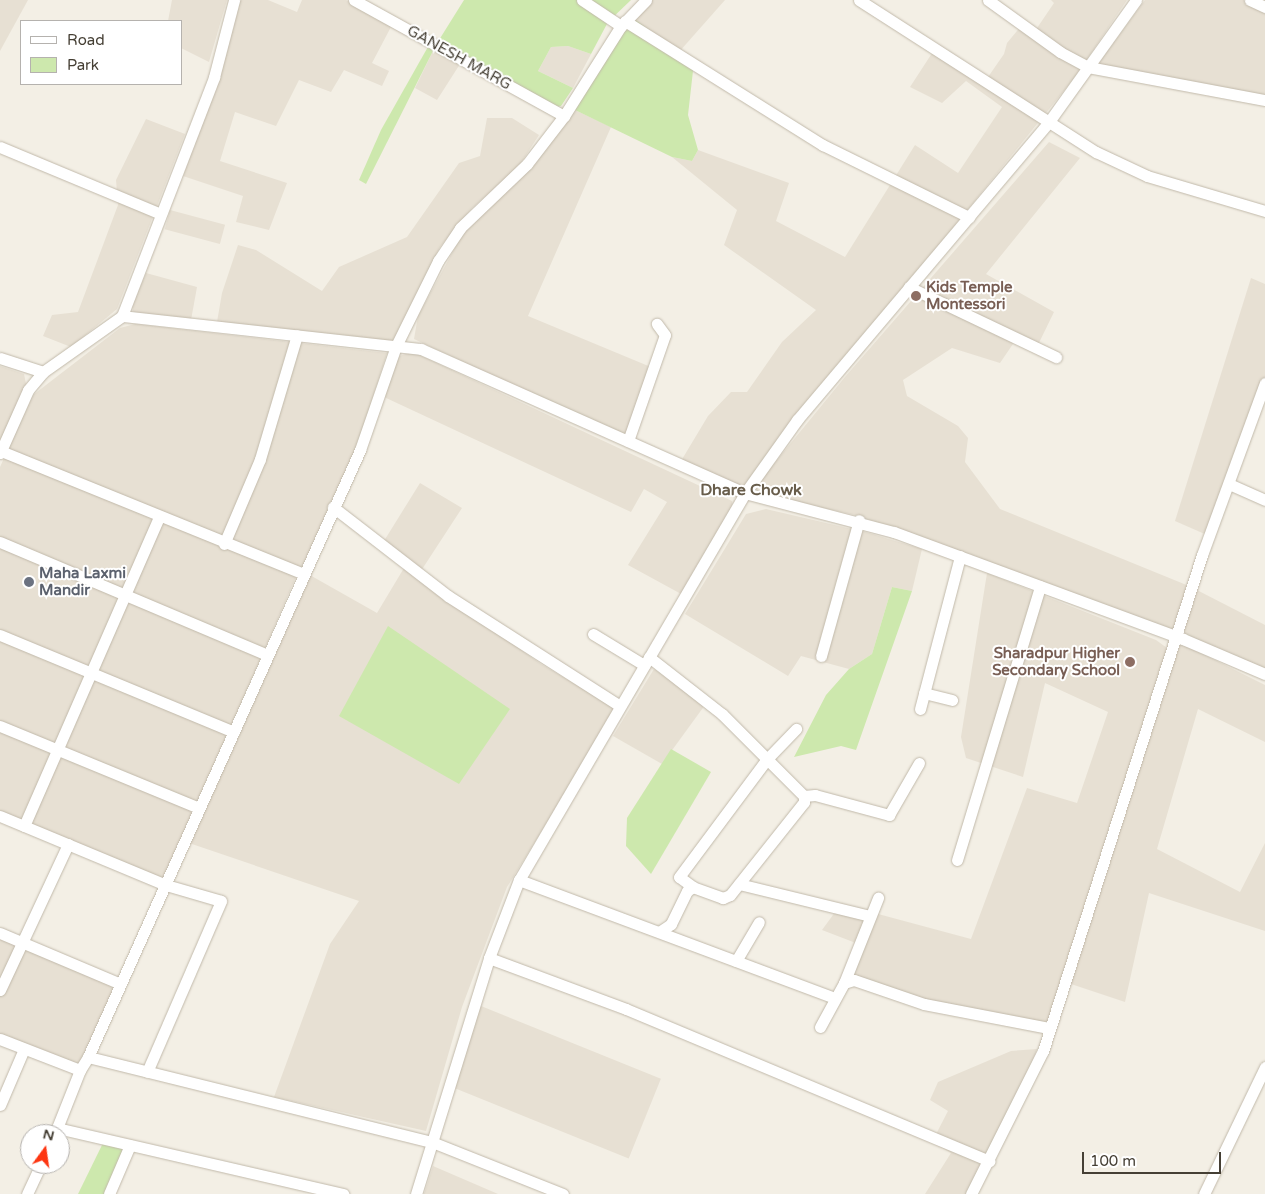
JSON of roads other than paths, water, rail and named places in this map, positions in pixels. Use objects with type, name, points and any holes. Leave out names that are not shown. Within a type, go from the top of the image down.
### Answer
[{"type":"street","points":[[234,0],[214,77],[122,316],[43,372],[28,390],[4,433],[1,452],[224,544],[302,573]]},
{"type":"street","name":"GANESH MARG","points":[[354,0],[564,116]]},
{"type":"street","points":[[582,0],[823,145],[969,217]]},
{"type":"street","points":[[59,1124],[80,1070],[88,1057],[166,885],[302,573],[360,450],[396,346],[438,262],[460,228],[528,164],[564,116],[623,23],[646,0]]},
{"type":"street","points":[[859,0],[1048,123],[1147,176],[1265,211]]},
{"type":"street","points":[[988,0],[1060,52],[1088,67],[1265,100]]},
{"type":"street","points":[[416,1194],[489,958],[519,880],[745,493],[797,420],[1048,123],[1136,0]]},
{"type":"street","points":[[1250,0],[1265,7]]},
{"type":"street","points":[[0,147],[161,214]]},
{"type":"street","points":[[909,287],[1056,356]]},
{"type":"street","points":[[122,316],[421,348],[745,493],[859,520],[1176,636],[1265,674]]},
{"type":"street","points":[[628,441],[665,335],[657,324]]},
{"type":"street","points":[[224,544],[260,459],[296,335]]},
{"type":"street","points":[[0,358],[43,372]]},
{"type":"street","points":[[971,1194],[1027,1088],[1049,1028],[1090,914],[1176,636],[1265,383]]},
{"type":"street","points":[[1229,484],[1265,500]]},
{"type":"street","points":[[332,507],[448,596],[620,706]]},
{"type":"street","points":[[24,826],[159,517]]},
{"type":"street","points":[[821,656],[859,520]]},
{"type":"street","points":[[0,542],[267,656]]},
{"type":"street","points":[[920,709],[960,556]]},
{"type":"street","points":[[957,860],[1040,586]]},
{"type":"street","points":[[593,634],[647,661],[769,757],[804,796],[804,802],[730,895],[723,898],[693,887],[679,877],[769,757],[796,729]]},
{"type":"street","points":[[0,635],[90,674],[234,732]]},
{"type":"street","points":[[924,693],[952,700]]},
{"type":"street","points":[[0,726],[199,808]]},
{"type":"street","points":[[804,796],[815,795],[889,815],[919,763]]},
{"type":"street","points":[[0,816],[166,885],[221,901],[147,1072]]},
{"type":"street","points":[[0,990],[68,844]]},
{"type":"street","points":[[519,880],[834,998]]},
{"type":"street","points":[[739,884],[870,916]]},
{"type":"street","points":[[659,932],[671,924],[687,891],[693,887]]},
{"type":"street","points":[[820,1027],[834,998],[844,983],[878,898]]},
{"type":"street","points":[[736,961],[759,922]]},
{"type":"street","points":[[0,933],[121,984]]},
{"type":"street","points":[[489,958],[626,1009],[989,1161]]},
{"type":"street","points":[[844,983],[854,980],[924,1004],[1049,1028]]},
{"type":"street","points":[[0,1039],[80,1070]]},
{"type":"street","points":[[0,1105],[24,1049]]},
{"type":"street","points":[[88,1057],[432,1142],[562,1194]]},
{"type":"street","points":[[1204,1194],[1265,1067]]},
{"type":"street","points":[[70,1134],[130,1145],[328,1192],[344,1194]]},
{"type":"street","points":[[109,1194],[130,1145]]},
{"type":"street","points":[[27,1194],[36,1174]]},
{"type":"place","name":"Kids Temple Montessori","points":[[916,296]]},
{"type":"place","name":"Maha Laxmi Mandir","points":[[29,582]]},
{"type":"place","name":"Sharadpur Higher Secondary School","points":[[1130,662]]},
{"type":"district","name":"Dhare Chowk","points":[[751,490]]}]
